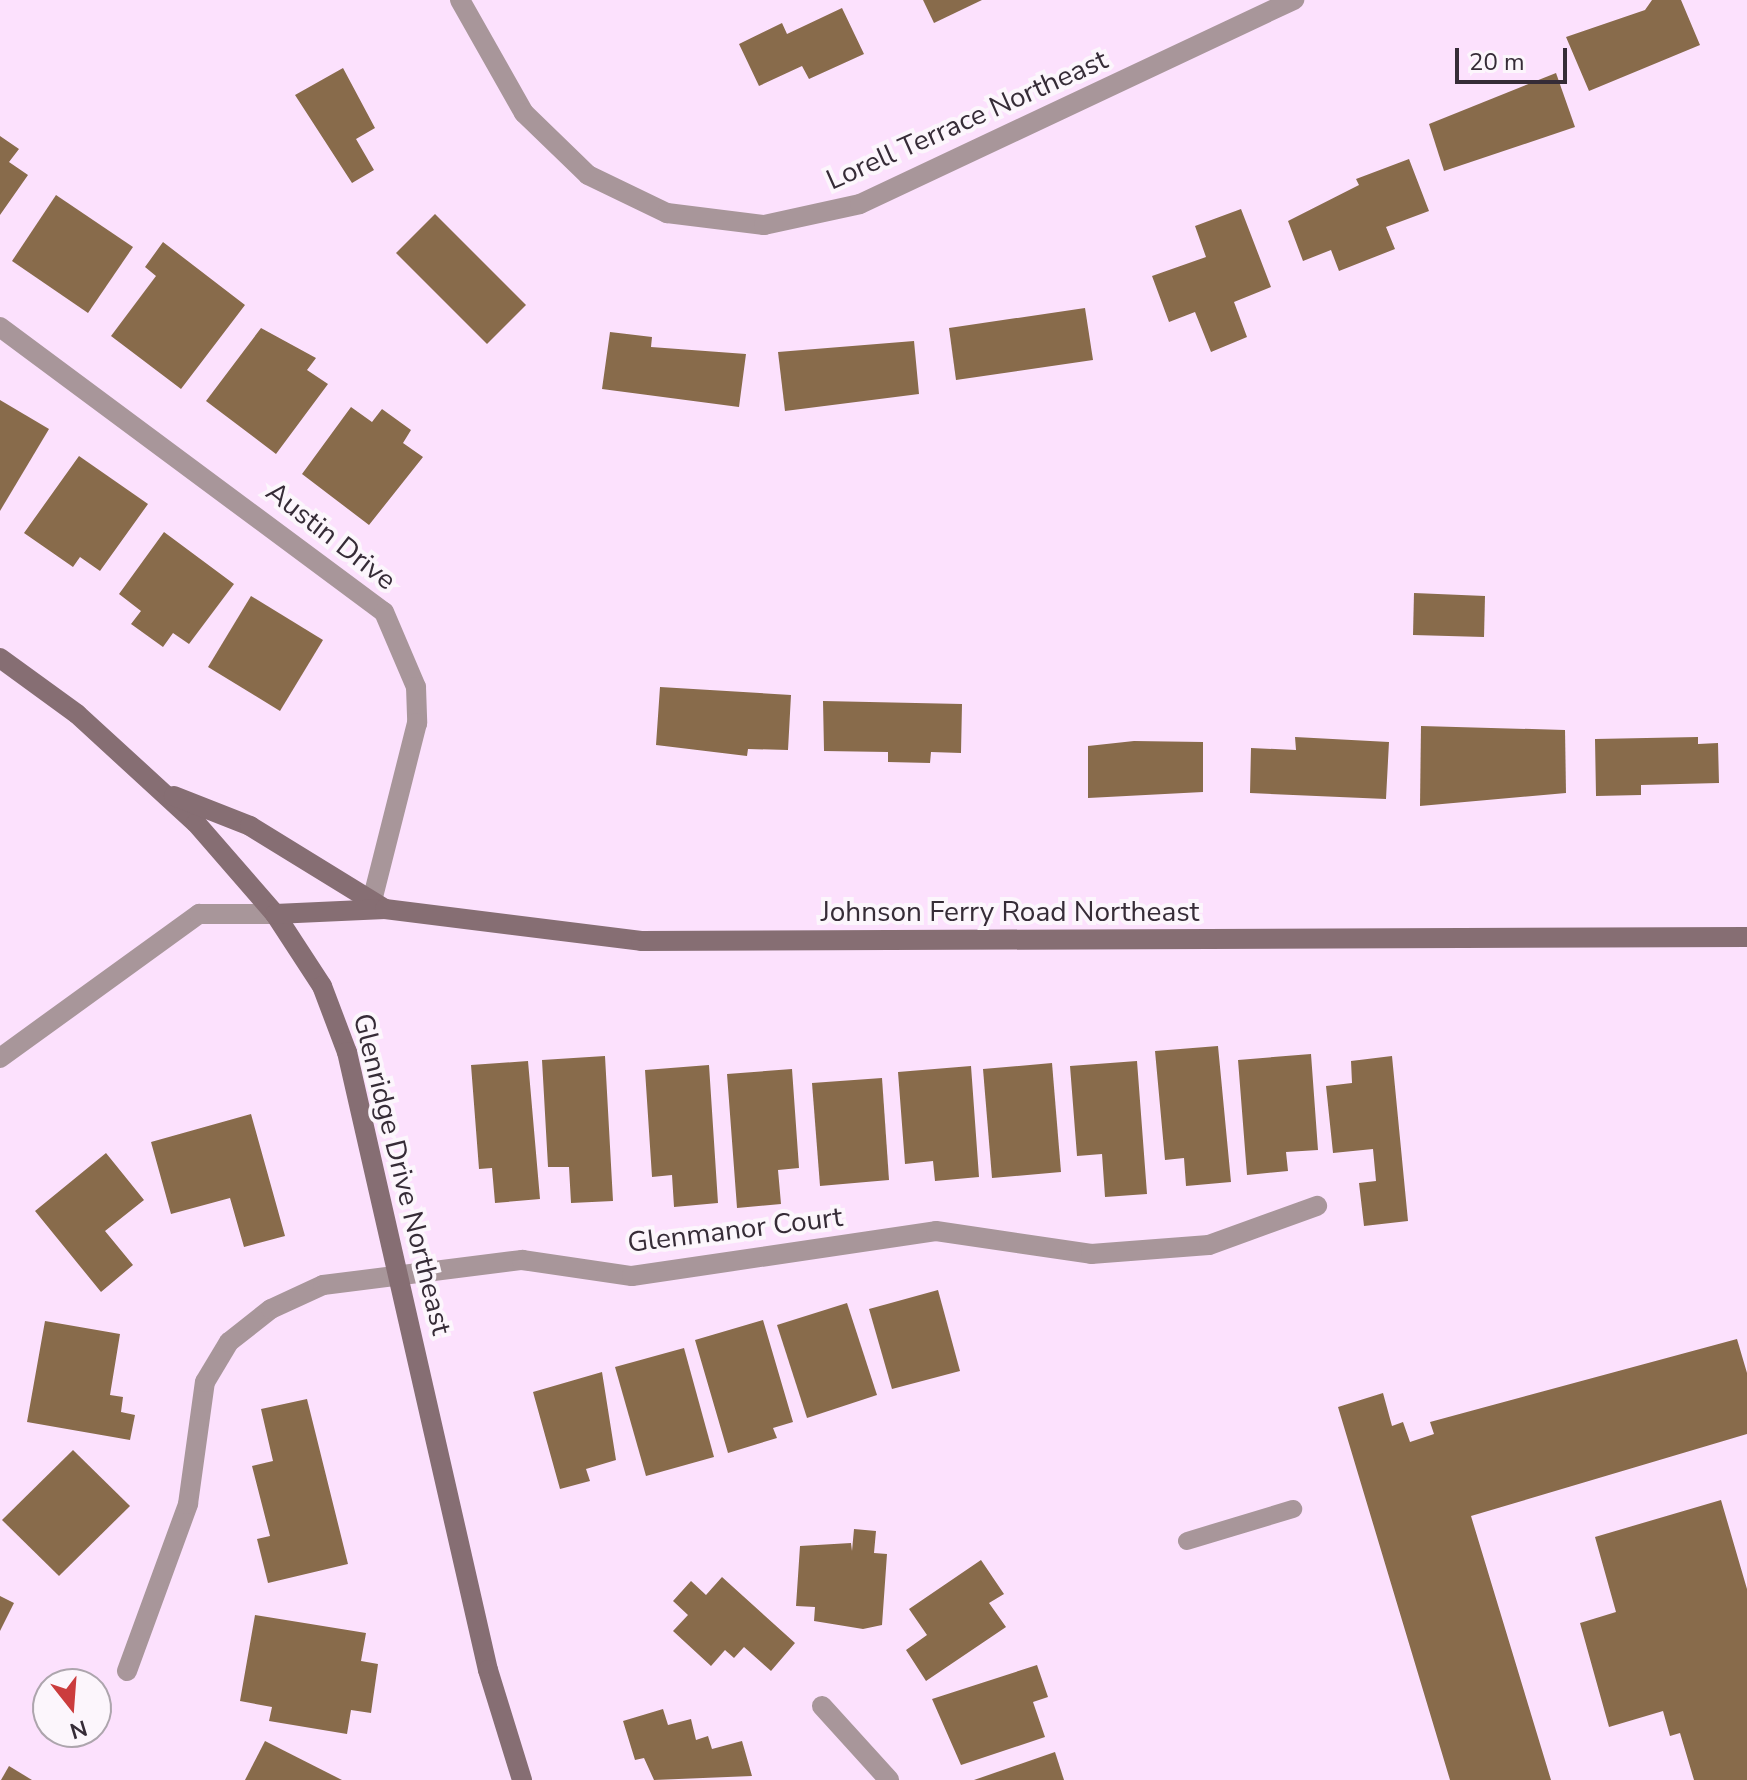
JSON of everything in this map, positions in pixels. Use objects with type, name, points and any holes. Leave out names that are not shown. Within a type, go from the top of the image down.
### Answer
[{"type":"street","name":"Lorell Terrace Northeast","points":[[460,0],[524,113],[588,175],[667,213],[764,225],[860,204],[1294,0]]},
{"type":"street","name":"Austin Drive","points":[[0,327],[384,612],[416,687],[417,723],[378,905]]},
{"type":"street","name":"Glenridge Drive Northeast","points":[[0,658],[164,792],[275,914],[322,986],[339,1029],[401,1274],[485,1655],[522,1780]]},
{"type":"street","points":[[164,792],[250,826],[378,905]]},
{"type":"street","name":"Johnson Ferry Road Northeast","points":[[275,914],[378,905],[641,941],[1747,937]]},
{"type":"street","points":[[0,1058],[199,914],[275,914]]},
{"type":"street","name":"Glenmanor Court","points":[[127,1671],[188,1504],[205,1382],[229,1342],[271,1309],[323,1285],[522,1260],[632,1276],[936,1231],[1106,1253],[1209,1245],[1317,1206]]},
{"type":"street","points":[[822,1706],[889,1780]]},
{"type":"lane","points":[[1187,1541],[1293,1509]]},
{"type":"building","points":[[923,0],[982,0],[934,23]]},
{"type":"building","points":[[1652,0],[1681,0],[1700,45],[1589,91],[1566,37],[1645,10]]},
{"type":"building","points":[[842,8],[864,54],[809,79],[802,66],[759,86],[739,44],[782,23],[787,34]]},
{"type":"building","points":[[343,68],[375,128],[356,139],[374,170],[352,183],[295,95]]},
{"type":"building","points":[[1556,73],[1575,127],[1444,171],[1429,124]]},
{"type":"building","points":[[0,136],[19,149],[9,162],[28,175],[0,215]]},
{"type":"building","points":[[1409,159],[1429,211],[1386,227],[1395,249],[1339,271],[1331,250],[1303,261],[1288,221],[1359,185],[1356,179]]},
{"type":"building","points":[[56,195],[133,247],[88,313],[12,261]]},
{"type":"building","points":[[1241,209],[1271,287],[1234,302],[1247,337],[1211,352],[1195,312],[1169,322],[1152,276],[1206,257],[1195,226]]},
{"type":"building","points":[[435,214],[526,305],[487,344],[396,253]]},
{"type":"building","points":[[163,242],[245,305],[181,389],[111,336],[156,276],[145,267]]},
{"type":"building","points":[[1085,308],[1093,360],[956,380],[949,328]]},
{"type":"building","points":[[261,328],[316,358],[307,370],[328,384],[276,454],[206,401]]},
{"type":"building","points":[[610,332],[652,337],[651,347],[746,354],[739,407],[602,389]]},
{"type":"building","points":[[914,341],[919,394],[785,411],[778,352]]},
{"type":"building","points":[[0,400],[49,429],[0,511]]},
{"type":"building","points":[[351,407],[372,422],[382,409],[411,430],[403,443],[423,457],[369,525],[302,474]]},
{"type":"building","points":[[79,456],[148,504],[100,571],[80,557],[73,567],[24,533]]},
{"type":"building","points":[[164,532],[234,584],[189,644],[173,633],[163,647],[131,624],[141,611],[119,594]]},
{"type":"building","points":[[1414,593],[1485,596],[1484,637],[1413,635]]},
{"type":"building","points":[[251,596],[323,640],[280,711],[208,667]]},
{"type":"building","points":[[660,687],[791,695],[788,750],[748,749],[747,756],[656,745]]},
{"type":"building","points":[[823,701],[962,704],[961,753],[931,752],[930,763],[888,762],[888,752],[824,751]]},
{"type":"building","points":[[1421,726],[1565,730],[1566,793],[1420,806]]},
{"type":"building","points":[[1295,737],[1389,742],[1386,799],[1250,793],[1251,748],[1296,750]]},
{"type":"building","points":[[1698,737],[1698,744],[1718,743],[1719,783],[1641,785],[1641,795],[1596,796],[1595,739]]},
{"type":"building","points":[[1134,741],[1203,742],[1203,792],[1088,798],[1088,746]]},
{"type":"building","points":[[1218,1046],[1231,1182],[1186,1186],[1184,1158],[1165,1160],[1155,1051]]},
{"type":"building","points":[[1311,1054],[1318,1150],[1286,1152],[1288,1171],[1247,1175],[1238,1060]]},
{"type":"building","points":[[605,1056],[613,1201],[571,1203],[569,1167],[548,1167],[542,1060]]},
{"type":"building","points":[[1392,1056],[1408,1221],[1364,1226],[1359,1183],[1376,1181],[1373,1149],[1333,1153],[1326,1086],[1352,1083],[1351,1061]]},
{"type":"building","points":[[528,1061],[540,1199],[495,1203],[492,1168],[479,1169],[471,1065]]},
{"type":"building","points":[[1137,1061],[1147,1194],[1105,1197],[1102,1154],[1077,1156],[1070,1066]]},
{"type":"building","points":[[1052,1063],[1061,1172],[992,1178],[983,1069]]},
{"type":"building","points":[[709,1065],[718,1203],[674,1207],[672,1175],[652,1177],[645,1070]]},
{"type":"building","points":[[971,1066],[979,1177],[935,1181],[933,1161],[905,1164],[898,1072]]},
{"type":"building","points":[[792,1069],[799,1168],[778,1170],[781,1204],[737,1208],[727,1074]]},
{"type":"building","points":[[882,1078],[889,1180],[820,1186],[812,1083]]},
{"type":"building","points":[[251,1114],[285,1236],[244,1247],[230,1198],[171,1214],[151,1142]]},
{"type":"building","points":[[106,1153],[144,1200],[105,1231],[133,1265],[101,1292],[35,1211]]},
{"type":"building","points":[[938,1290],[960,1371],[892,1389],[869,1309]]},
{"type":"building","points":[[847,1303],[877,1395],[807,1418],[777,1325]]},
{"type":"building","points":[[763,1320],[793,1422],[773,1428],[777,1438],[728,1453],[695,1340]]},
{"type":"building","points":[[45,1321],[120,1334],[110,1395],[123,1397],[121,1412],[135,1415],[130,1440],[27,1422]]},
{"type":"building","points":[[1737,1339],[1747,1373],[1747,1434],[1471,1516],[1551,1780],[1450,1780],[1338,1407],[1383,1393],[1392,1426],[1403,1422],[1410,1442],[1434,1434],[1430,1422]]},
{"type":"building","points":[[684,1348],[714,1457],[646,1476],[615,1367]]},
{"type":"building","points":[[602,1372],[616,1460],[586,1469],[590,1481],[560,1489],[533,1392]]},
{"type":"building","points":[[307,1399],[348,1564],[268,1583],[257,1539],[270,1536],[252,1466],[273,1461],[261,1409]]},
{"type":"building","points":[[73,1450],[130,1506],[59,1576],[2,1520]]},
{"type":"building","points":[[1721,1500],[1747,1589],[1747,1780],[1694,1780],[1680,1733],[1670,1736],[1663,1711],[1609,1727],[1580,1623],[1616,1612],[1595,1537]]},
{"type":"building","points":[[854,1529],[876,1531],[874,1553],[887,1554],[882,1625],[863,1629],[814,1621],[815,1607],[796,1606],[800,1546],[851,1543],[852,1551]]},
{"type":"building","points":[[981,1560],[1004,1594],[989,1603],[1006,1627],[926,1681],[906,1650],[927,1635],[909,1609]]},
{"type":"building","points":[[722,1577],[795,1643],[771,1671],[744,1647],[734,1658],[725,1650],[711,1666],[673,1631],[688,1615],[673,1601],[691,1581],[706,1595]]},
{"type":"building","points":[[0,1596],[14,1603],[0,1631]]},
{"type":"building","points":[[255,1615],[366,1633],[361,1661],[378,1664],[371,1713],[351,1710],[347,1734],[269,1721],[272,1707],[240,1701]]},
{"type":"building","points":[[1037,1665],[1048,1697],[1033,1702],[1045,1737],[961,1765],[932,1699]]},
{"type":"building","points":[[663,1709],[668,1725],[691,1719],[696,1740],[708,1736],[712,1749],[742,1741],[752,1776],[654,1780],[644,1758],[635,1760],[623,1721]]},
{"type":"building","points":[[265,1741],[342,1780],[245,1780]]},
{"type":"building","points":[[1055,1752],[1064,1780],[974,1780]]},
{"type":"building","points":[[9,1766],[32,1780],[1,1780]]}]
